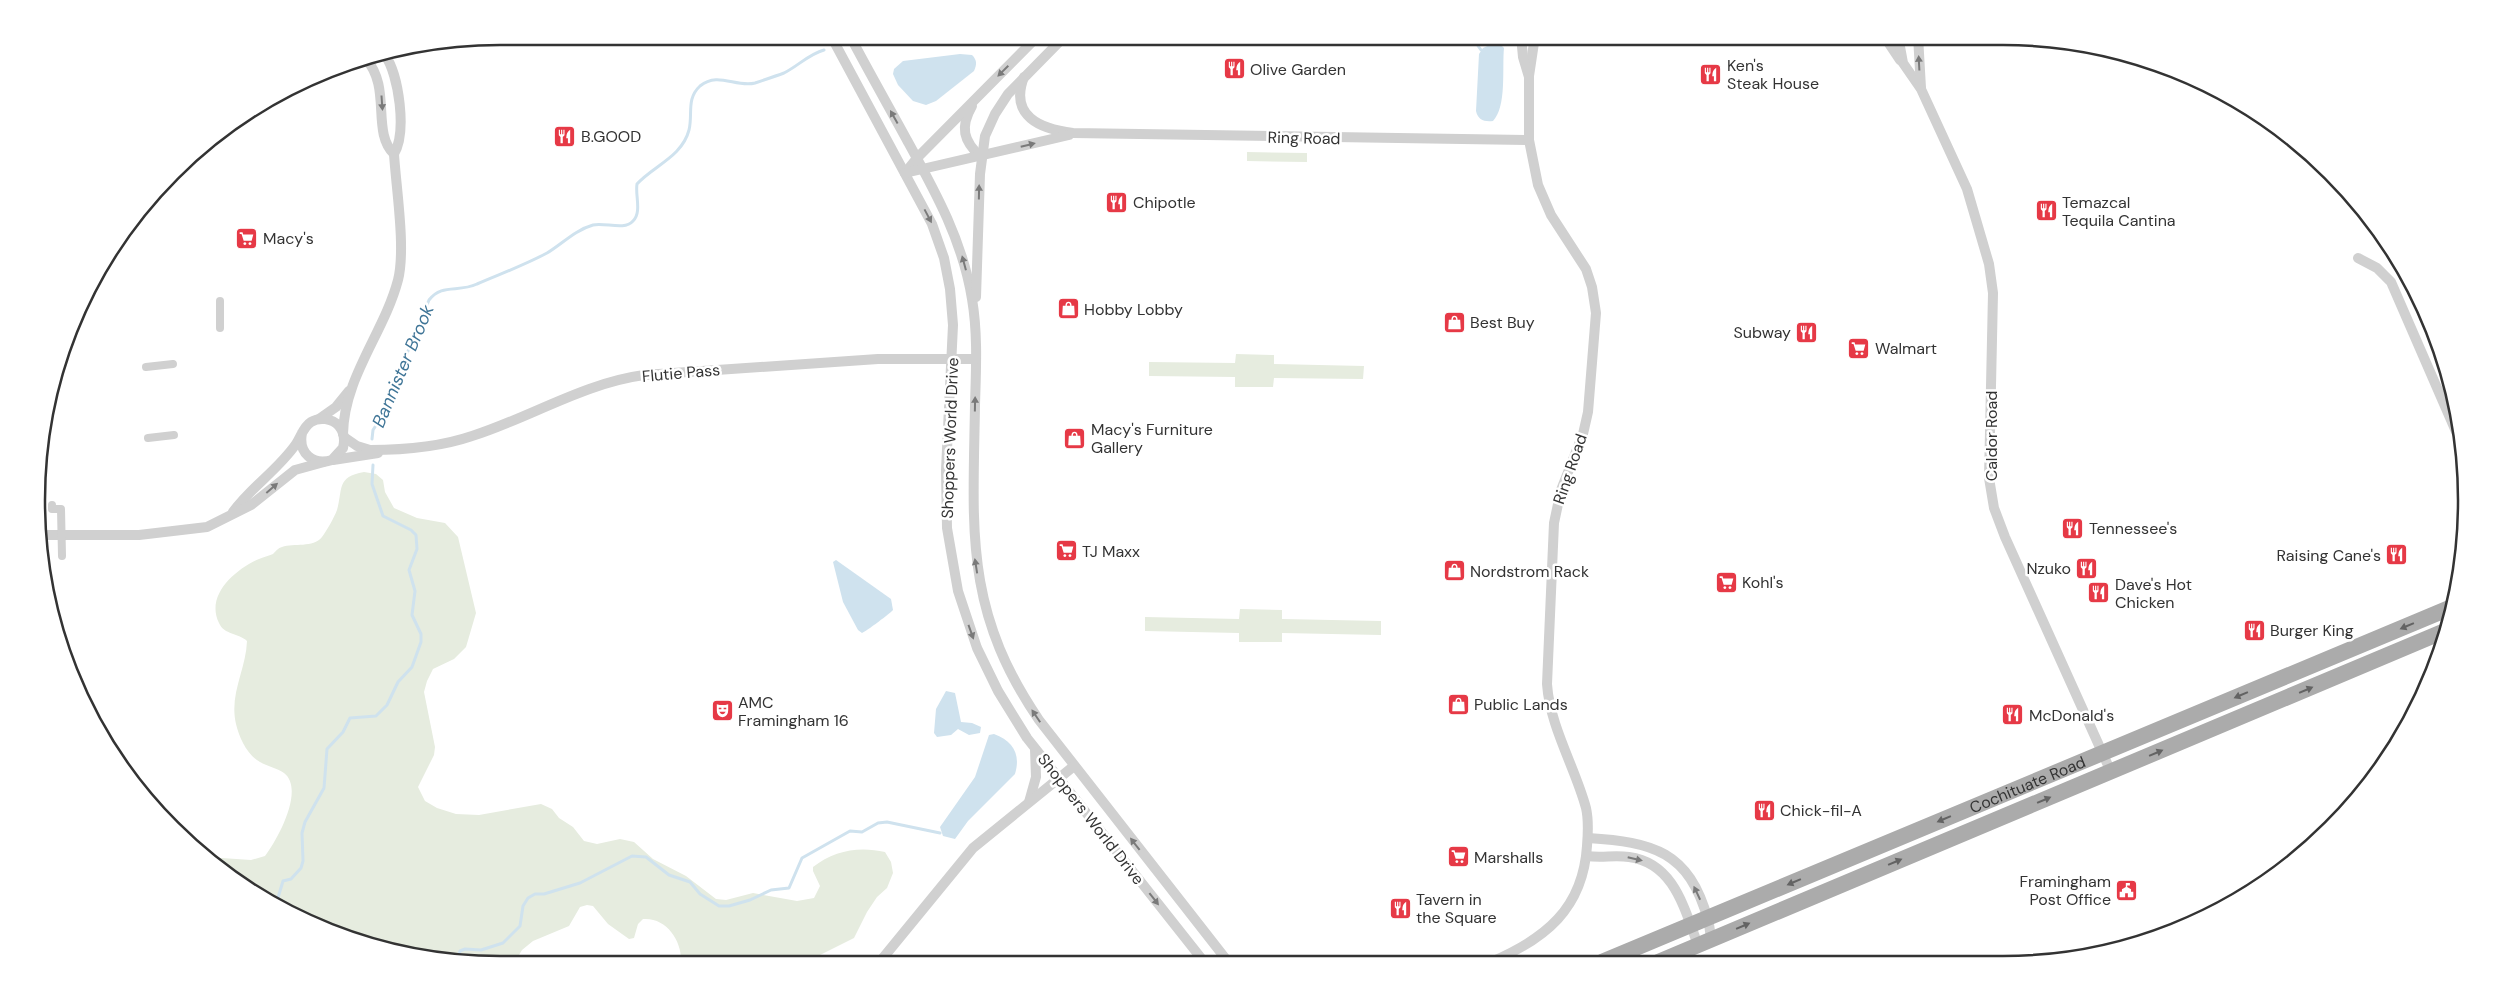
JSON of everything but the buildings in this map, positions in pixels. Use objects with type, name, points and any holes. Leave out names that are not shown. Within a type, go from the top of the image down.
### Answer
[{"type":"main road","name":"Cochituate Road","points":[[1616,956],[2444,610]]},
{"type":"main road","name":"Cochituate Road","points":[[1672,956],[2438,634]]},
{"type":"street","name":"Shoppers World Drive","points":[[836,45],[932,224],[944,258],[952,307],[952,359],[945,492],[953,566],[963,608],[981,658],[1004,701],[1034,748],[1200,956]]},
{"type":"street","name":"Shoppers World Drive","points":[[855,45],[945,210],[960,248],[972,298],[975,328]]},
{"type":"street","points":[[905,173],[917,158],[1029,45]]},
{"type":"street","name":"Shoppers World Drive","points":[[1055,45],[1008,94],[995,114],[985,136],[981,157],[975,328],[973,520],[975,555],[981,593],[995,639],[1014,681],[1039,720],[1223,956]]},
{"type":"street","name":"Ring Road","points":[[1504,956],[1529,944],[1554,925],[1568,906],[1580,884],[1588,838],[1586,810],[1551,709],[1547,684],[1554,523],[1561,490],[1583,434],[1588,412],[1596,306],[1592,287],[1583,262],[1554,221],[1545,204],[1534,171],[1528,140],[1529,77],[1522,45]]},
{"type":"street","points":[[1529,77],[1534,45]]},
{"type":"street","points":[[1890,45],[1903,63]]},
{"type":"street","name":"Caldor Road","points":[[1900,45],[1903,63],[1921,89],[1967,189],[1992,278],[1989,464],[1994,508],[2005,537],[2111,772]]},
{"type":"street","name":"Caldor Road","points":[[1919,45],[1921,89]]},
{"type":"street","points":[[302,434],[301,443],[305,454],[312,460],[328,461],[342,451],[350,390],[393,293],[399,274],[401,252],[394,154],[400,137],[397,89],[394,72],[388,60]]},
{"type":"street","points":[[370,65],[379,81],[385,138],[394,154]]},
{"type":"street","name":"Ring Road","points":[[1024,77],[1020,96],[1023,110],[1028,117],[1051,129],[1080,134],[1528,140]]},
{"type":"street","points":[[977,97],[965,121],[964,134],[969,145],[981,157]]},
{"type":"street","name":"Ring Road","points":[[905,173],[1080,134]]},
{"type":"street","points":[[2358,258],[2377,268],[2391,282],[2450,418]]},
{"type":"street","points":[[220,301],[220,328]]},
{"type":"street","name":"Flutie Pass","points":[[343,435],[364,449],[436,444],[469,437],[599,387],[634,377],[802,363],[886,359],[976,359]]},
{"type":"street","points":[[146,367],[173,364]]},
{"type":"street","points":[[232,515],[248,494],[286,457],[308,425],[336,407],[350,390]]},
{"type":"street","points":[[319,419],[336,423],[343,435]]},
{"type":"street","points":[[148,438],[174,435]]},
{"type":"street","name":"Flutie Pass","points":[[47,535],[130,536],[172,533],[207,527],[257,501],[295,470],[328,461],[372,455],[398,448]]},
{"type":"street","points":[[52,505],[52,509],[61,509],[62,556]]},
{"type":"street","points":[[1029,802],[1036,778],[1034,748]]},
{"type":"street","points":[[885,956],[973,848],[1074,766]]},
{"type":"street","points":[[1588,838],[1636,842],[1665,854],[1686,874],[1707,918],[1705,942]]},
{"type":"street","points":[[1586,856],[1631,857],[1656,866],[1674,884],[1691,925],[1705,942]]},
{"type":"shaded area","points":[[1247,152],[1307,153],[1307,162],[1247,161]]},
{"type":"shaded area","points":[[1236,354],[1274,355],[1274,364],[1364,366],[1363,379],[1274,378],[1273,387],[1235,387],[1235,377],[1149,376],[1149,362],[1235,363]]},
{"type":"shaded area","points":[[364,472],[376,474],[383,480],[385,492],[394,508],[417,518],[445,523],[458,537],[476,613],[466,647],[454,659],[433,669],[424,692],[435,747],[434,755],[418,787],[425,801],[437,808],[456,814],[479,815],[541,804],[552,809],[559,818],[573,827],[584,841],[597,844],[620,839],[634,842],[653,859],[686,876],[716,899],[726,900],[753,893],[797,901],[814,898],[820,886],[813,867],[821,861],[838,853],[848,851],[866,849],[885,852],[891,862],[893,873],[887,888],[877,897],[867,912],[854,938],[820,956],[681,956],[672,932],[659,922],[652,919],[643,919],[638,924],[634,938],[629,939],[608,924],[593,906],[587,905],[580,907],[569,926],[533,941],[522,950],[518,956],[441,952],[383,940],[354,932],[326,921],[273,895],[218,858],[251,860],[265,856],[287,814],[292,790],[290,780],[284,773],[255,759],[247,750],[239,734],[234,713],[236,692],[247,641],[221,627],[216,613],[219,593],[233,576],[250,563],[273,554],[281,547],[314,543],[322,537],[336,513],[342,485],[349,477]]},
{"type":"shaded area","points":[[1240,609],[1282,610],[1282,619],[1381,621],[1381,635],[1282,633],[1282,642],[1239,642],[1239,633],[1145,631],[1145,617],[1239,619]]},
{"type":"water","points":[[1490,45],[1501,45],[1504,48],[1502,97],[1497,115],[1493,121],[1482,120],[1476,111],[1479,54],[1483,48]]},
{"type":"water","points":[[960,54],[972,55],[974,57],[976,66],[974,71],[936,101],[926,105],[913,101],[898,85],[893,74],[894,69],[903,61]]},
{"type":"water","points":[[836,560],[891,599],[893,610],[862,633],[858,630],[843,602],[833,562]]},
{"type":"water","points":[[946,691],[955,693],[961,722],[972,723],[981,727],[980,733],[969,735],[958,729],[951,735],[937,737],[934,733],[936,709]]},
{"type":"water","points":[[994,734],[1006,740],[1014,749],[1017,760],[1015,774],[968,821],[955,839],[943,836],[940,827],[975,777],[989,735]]},
{"type":"waterway","points":[[1477,45],[1481,50]]},
{"type":"waterway","name":"Bannister Brook","points":[[372,439],[373,430],[380,419],[429,300],[434,295],[445,290],[470,287],[521,265],[547,253],[586,227],[598,224],[620,226],[629,224],[636,217],[637,213],[637,184],[680,147],[689,130],[691,101],[700,86],[714,80],[748,84],[755,83],[784,73],[813,54],[824,50]]},
{"type":"waterway","name":"Bannister Brook","points":[[278,898],[283,881],[291,879],[301,868],[303,861],[302,833],[305,822],[324,788],[327,749],[343,732],[350,718],[376,716],[387,705],[398,682],[412,667],[421,642],[421,634],[412,615],[415,591],[409,570],[417,549],[416,535],[411,530],[383,516],[372,484],[373,465]]},
{"type":"waterway","points":[[459,954],[460,951],[465,949],[481,950],[503,943],[520,926],[523,906],[528,898],[535,894],[544,894],[580,883],[632,856],[646,857],[669,875],[690,882],[700,894],[719,906],[729,906],[750,900],[771,890],[789,888],[802,858],[850,831],[862,832],[878,823],[887,822],[940,833]]},
{"type":"place","name":"Olive Garden","points":[[1234,69]]},
{"type":"place","name":"Ken's Steak House","points":[[1711,74]]},
{"type":"place","name":"B.GOOD","points":[[565,136]]},
{"type":"place","name":"Chipotle","points":[[1117,202]]},
{"type":"place","name":"Temazcal Tequila Cantina","points":[[2046,211]]},
{"type":"place","name":"Macy's","points":[[247,238]]},
{"type":"place","name":"Hobby Lobby","points":[[1068,309]]},
{"type":"place","name":"Best Buy","points":[[1454,322]]},
{"type":"place","name":"Subway","points":[[1807,332]]},
{"type":"place","name":"Walmart","points":[[1859,348]]},
{"type":"place","name":"Macy's Furniture Gallery","points":[[1075,438]]},
{"type":"place","name":"Tennessee's","points":[[2073,528]]},
{"type":"place","name":"TJ Maxx","points":[[1066,551]]},
{"type":"place","name":"Raising Cane's","points":[[2397,555]]},
{"type":"place","name":"Nzuko","points":[[2087,568]]},
{"type":"place","name":"Nordstrom Rack","points":[[1454,571]]},
{"type":"place","name":"Kohl's","points":[[1726,582]]},
{"type":"place","name":"Dave's Hot Chicken","points":[[2099,593]]},
{"type":"place","name":"Burger King","points":[[2254,630]]},
{"type":"place","name":"Public Lands","points":[[1458,704]]},
{"type":"place","name":"AMC Framingham 16","points":[[722,711]]},
{"type":"place","name":"McDonald's","points":[[2013,715]]},
{"type":"place","name":"Chick-fil-A","points":[[1764,810]]},
{"type":"place","name":"Marshalls","points":[[1458,857]]},
{"type":"place","name":"Framingham Post Office","points":[[2127,890]]},
{"type":"place","name":"Tavern in the Square","points":[[1400,908]]}]
